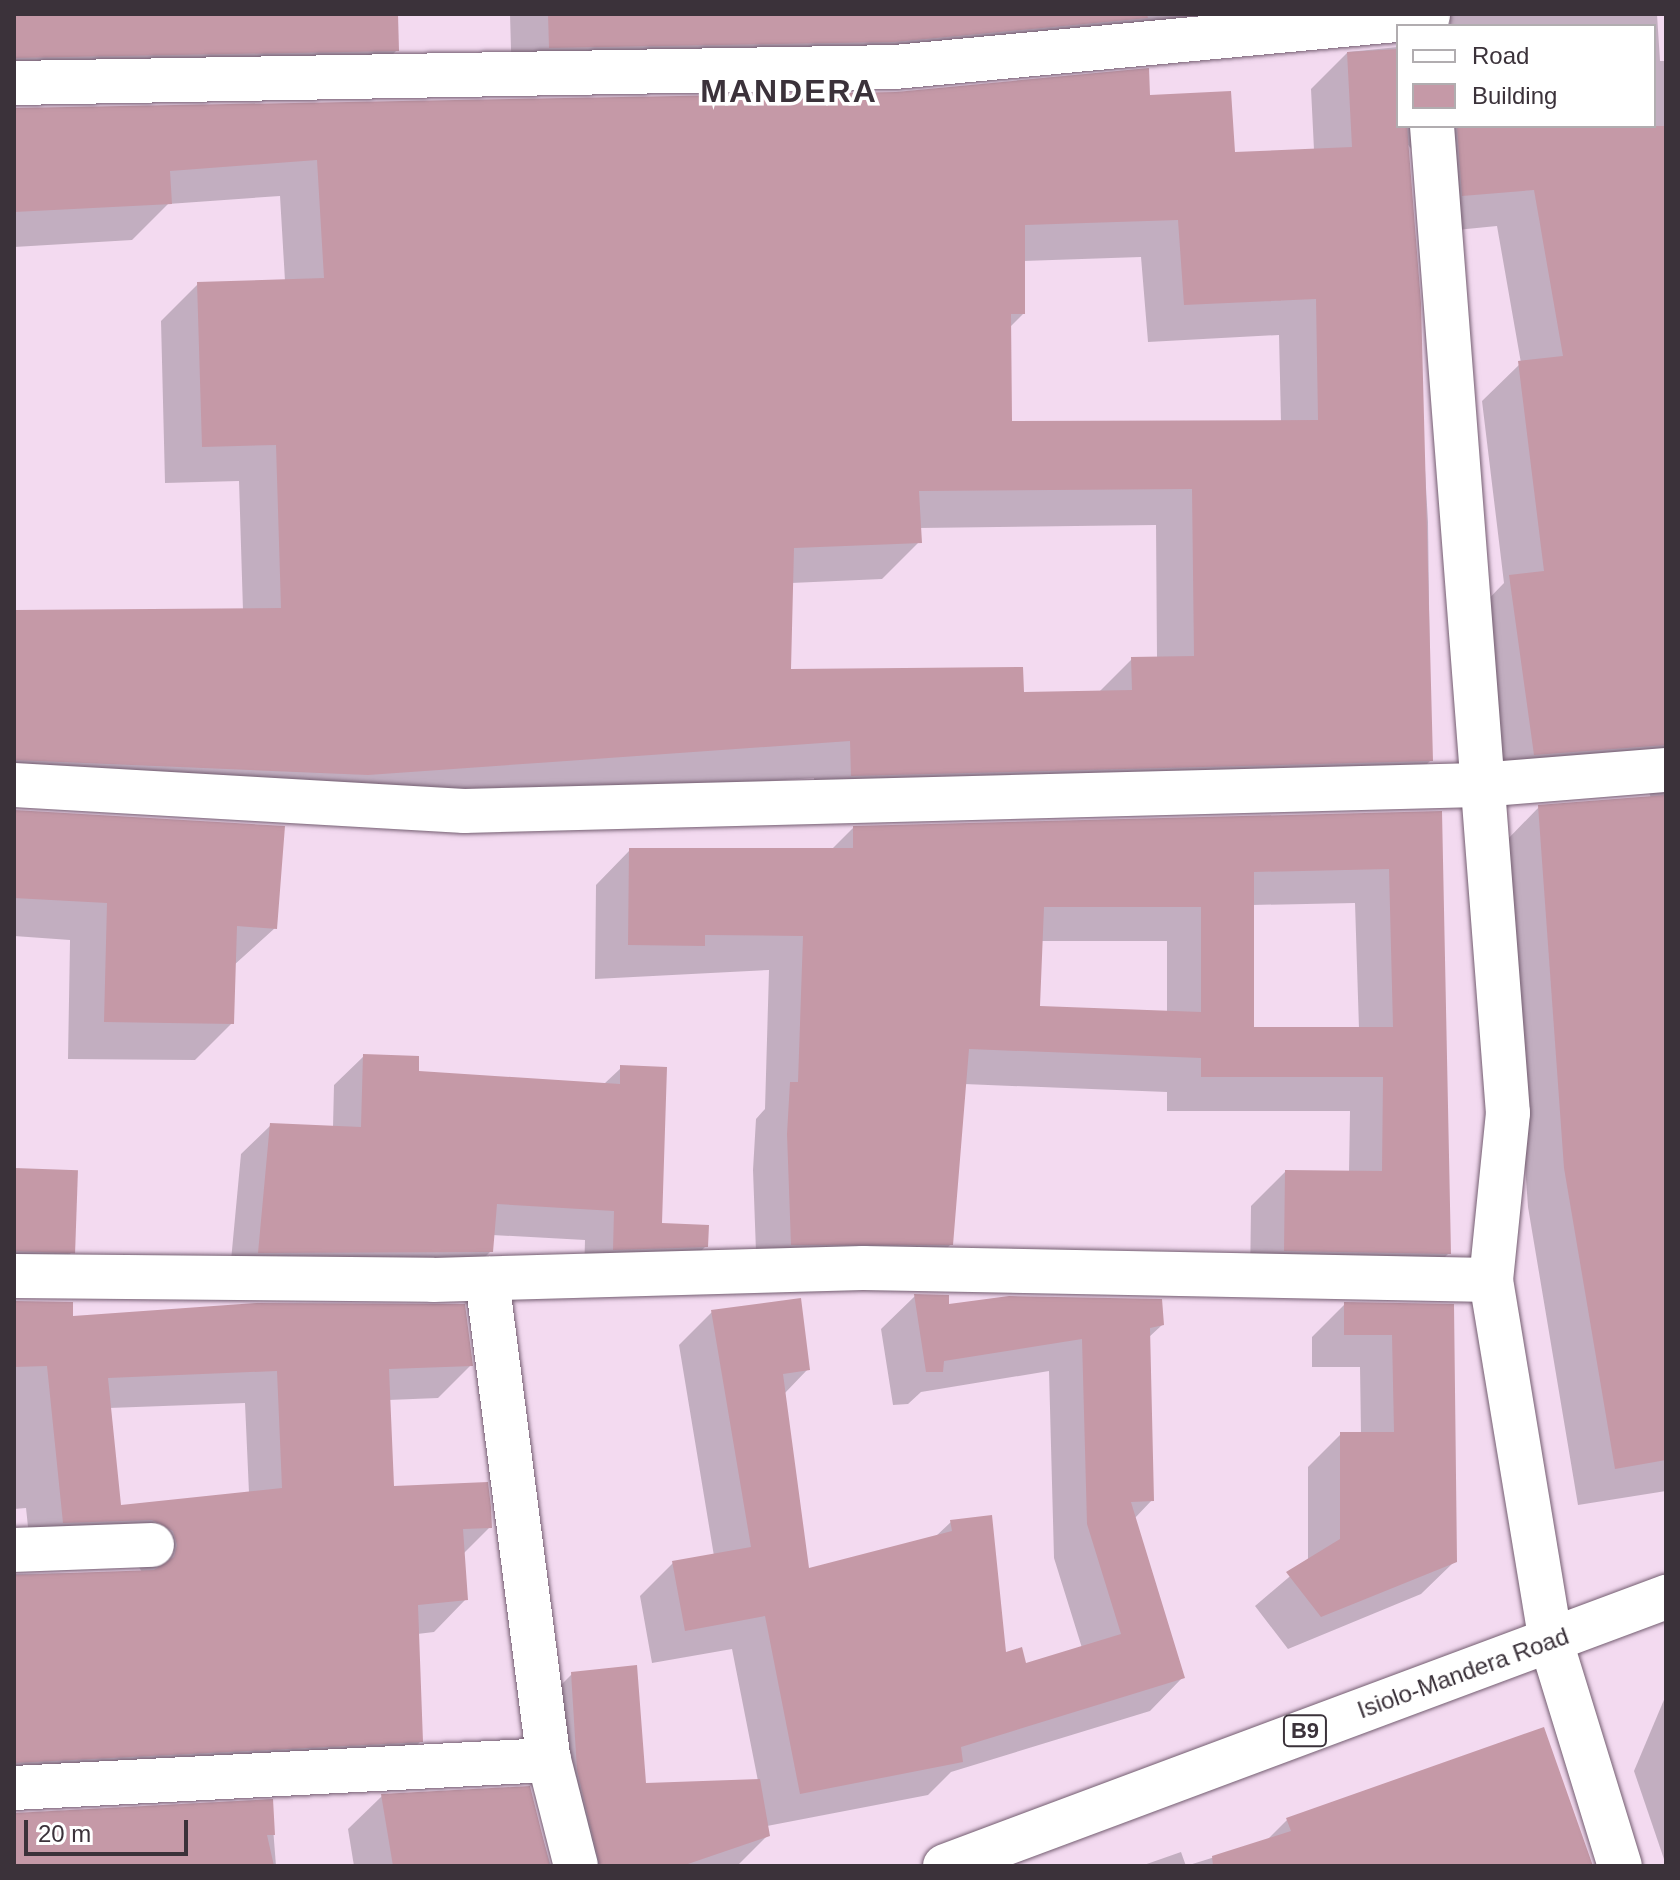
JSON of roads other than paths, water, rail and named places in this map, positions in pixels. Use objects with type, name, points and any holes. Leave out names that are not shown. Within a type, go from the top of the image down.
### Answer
[{"type":"main road","points":[[14,83],[895,67],[1151,26],[1428,19]]},
{"type":"main road","points":[[1432,128],[1479,785],[1508,1113],[1491,1280],[1551,1642],[1620,1866]]},
{"type":"main road","points":[[14,785],[464,811],[1479,785],[1666,770]]},
{"type":"main road","points":[[14,1276],[487,1279],[863,1268],[1491,1280]]},
{"type":"main road","points":[[487,1279],[549,1760],[576,1866]]},
{"type":"main road","points":[[14,1550],[152,1545]]},
{"type":"main road","name":"Isiolo-Mandera Road","points":[[945,1866],[1666,1597]]},
{"type":"main road","points":[[14,1788],[549,1760]]},
{"type":"district","name":"MANDERA","points":[[789,91]]}]
